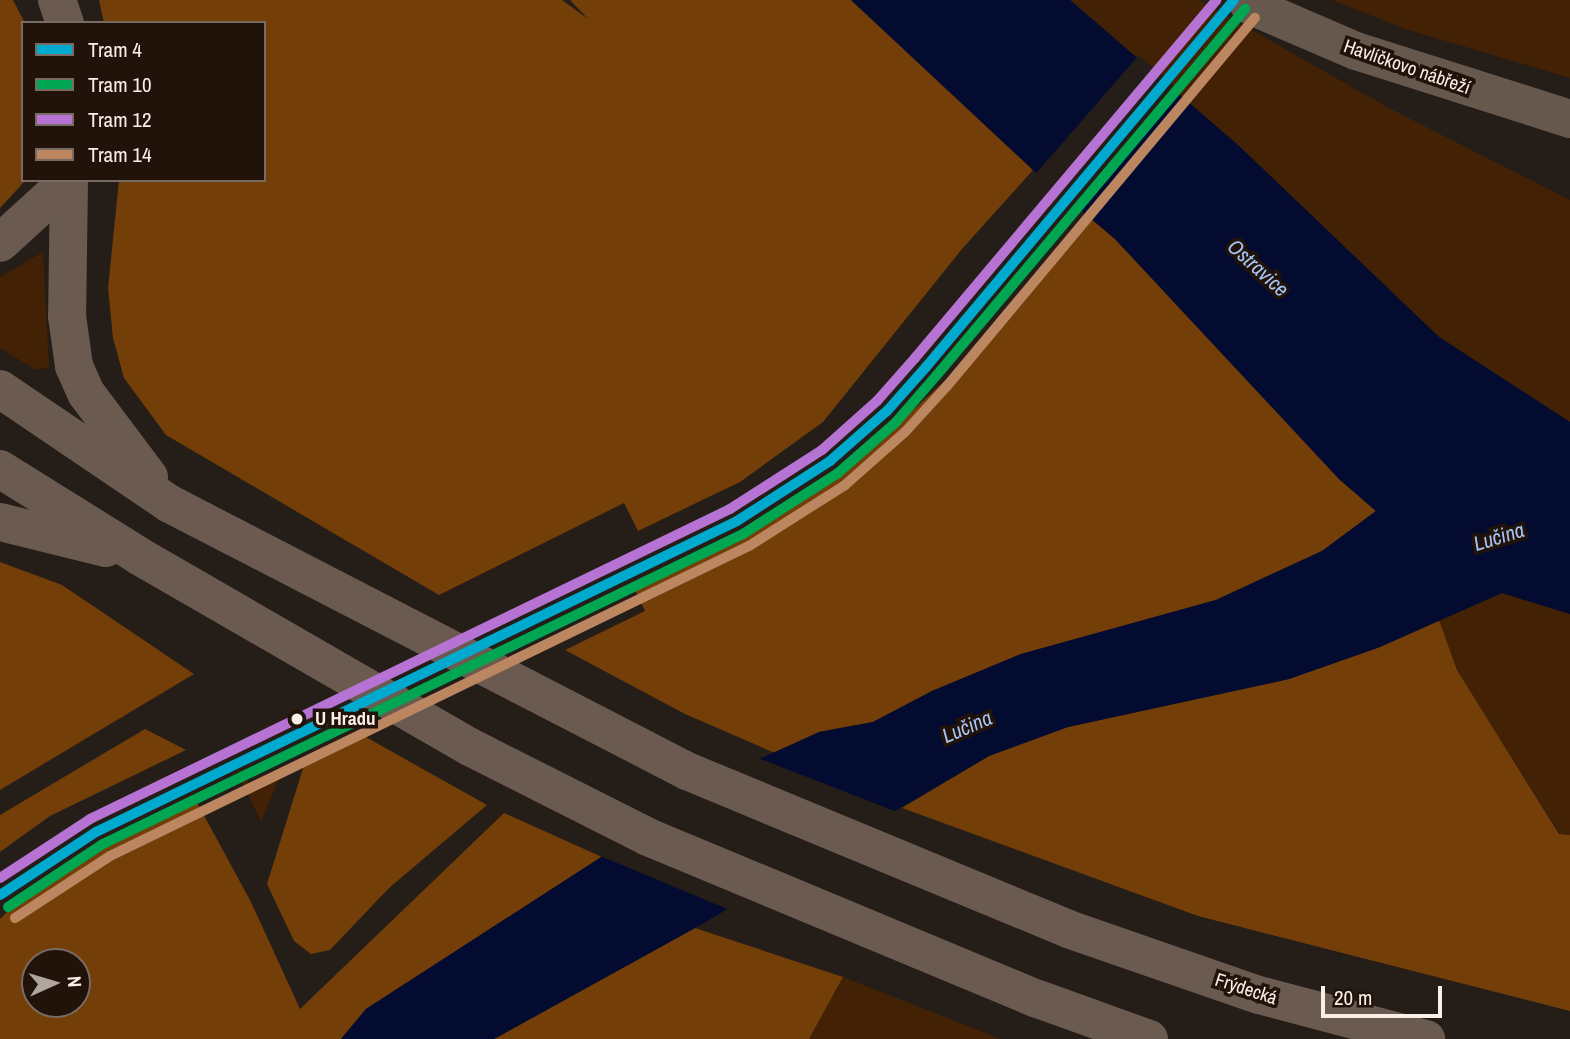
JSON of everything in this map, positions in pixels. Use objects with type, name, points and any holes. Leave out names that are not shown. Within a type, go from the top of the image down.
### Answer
[{"type":"main road","points":[[57,0],[64,21]]},
{"type":"main road","points":[[0,243],[67,182]]},
{"type":"main road","points":[[69,182],[67,316],[74,366],[86,393],[170,504]]},
{"type":"main road","name":"Frýdecká","points":[[0,389],[170,504],[687,771],[1068,929],[1259,995],[1426,1039]]},
{"type":"main road","points":[[0,468],[139,556],[470,747],[648,837],[1038,999],[1149,1039]]},
{"type":"main road","points":[[0,522],[139,556]]},
{"type":"street","name":"Havlíčkovo nábřeží","points":[[1249,5],[1356,51],[1570,119]]},
{"type":"shaded area","points":[[0,0],[13,0],[24,21],[21,21],[21,182],[24,182],[0,208]]},
{"type":"shaded area","points":[[99,0],[562,0],[588,19],[570,0],[851,0],[1033,170],[962,249],[823,422],[740,482],[638,531],[624,503],[439,595],[166,435],[124,378],[113,338],[108,288],[119,182],[266,182],[266,21],[104,21]]},
{"type":"shaded area","points":[[1070,0],[1199,0],[1387,107],[1570,200],[1570,422],[1439,337],[1238,145]]},
{"type":"shaded area","points":[[1332,0],[1570,0],[1570,78],[1405,29]]},
{"type":"shaded area","points":[[1087,215],[1115,239],[1339,479],[1376,511],[1322,551],[1216,600],[1021,654],[932,691],[873,722],[819,732],[777,754],[685,714],[565,650],[645,611],[633,586],[764,522],[864,455],[949,377]]},
{"type":"shaded area","points":[[43,252],[49,367],[36,370],[0,348],[0,277]]},
{"type":"shaded area","points":[[0,562],[62,585],[194,674],[0,790]]},
{"type":"shaded area","points":[[1502,593],[1570,614],[1570,835],[1560,834],[1457,670],[1439,620]]},
{"type":"shaded area","points":[[1439,620],[1457,670],[1559,834],[1570,835],[1570,1011],[1198,916],[902,808],[989,756],[1068,727],[1289,679],[1380,647]]},
{"type":"shaded area","points":[[145,729],[186,750],[50,816],[0,852],[0,815]]},
{"type":"shaded area","points":[[364,736],[487,805],[389,888],[330,950],[311,954],[294,941],[267,884],[304,765]]},
{"type":"shaded area","points":[[241,769],[252,790],[279,778],[261,822],[237,771]]},
{"type":"shaded area","points":[[194,797],[251,902],[300,1009],[504,813],[602,857],[366,1009],[341,1039],[0,1039],[0,919],[25,894],[98,846]]},
{"type":"shaded area","points":[[695,928],[843,977],[809,1039],[494,1039]]},
{"type":"shaded area","points":[[843,977],[1001,1039],[809,1039]]},
{"type":"water","points":[[851,0],[1070,0],[1238,145],[1439,337],[1570,422],[1570,614],[1502,593],[1380,647],[1289,679],[1068,727],[989,756],[695,928],[494,1039],[341,1039],[366,1009],[737,769],[819,732],[873,722],[932,691],[1021,654],[1216,600],[1322,551],[1376,511],[1339,479],[1115,239],[1033,170]]},
{"type":"pier","points":[[1139,55],[1178,89],[1073,210],[1034,176]]},
{"type":"pier","points":[[758,758],[900,813],[732,911],[598,855],[735,766]]},
{"type":"tram line","name":"12","points":[[0,878],[90,819],[730,509],[822,450],[877,401],[915,358],[1216,0]]},
{"type":"tram line","name":"4","points":[[0,895],[96,832],[737,521],[830,461],[887,411],[926,367],[1234,0]]},
{"type":"tram line","name":"10","points":[[8,907],[103,844],[743,534],[838,473],[896,422],[1245,9]]},
{"type":"tram line","name":"14","points":[[15,918],[110,856],[749,546],[845,485],[905,432],[947,386],[1255,18]]},
{"type":"place","name":"U Hradu","points":[[297,719]]},
{"type":"water label","name":"Ostravice","points":[[1258,268]]},
{"type":"water label","name":"Lučina","points":[[1499,537]]},
{"type":"water label","name":"Lučina","points":[[967,727]]}]
